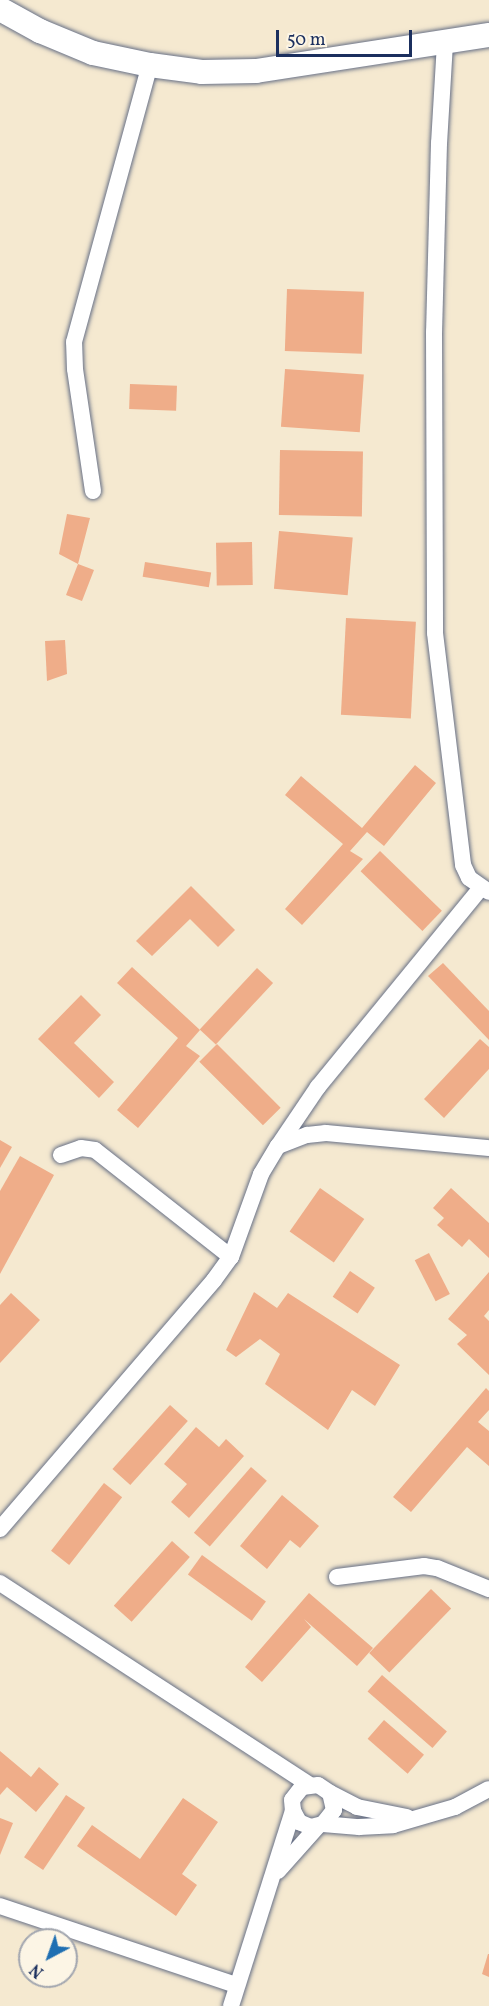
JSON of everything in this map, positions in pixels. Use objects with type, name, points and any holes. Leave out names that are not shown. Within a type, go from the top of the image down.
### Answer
[{"type":"street","points":[[0,9],[40,31],[93,53],[150,65],[202,72],[256,71],[445,44],[489,35]]},
{"type":"street","points":[[0,1529],[214,1280],[231,1257],[261,1174],[318,1088],[485,890],[469,878],[463,865],[435,633],[434,332],[439,143],[445,44]]},
{"type":"street","points":[[93,491],[75,369],[74,342],[150,65]]},
{"type":"street","points":[[278,1146],[307,1136],[326,1133],[489,1148]]},
{"type":"street","points":[[61,1155],[81,1148],[95,1150],[231,1257]]},
{"type":"street","points":[[337,1577],[424,1566],[437,1568],[489,1589]]},
{"type":"street","points":[[0,1583],[260,1750],[310,1785]]},
{"type":"street","points":[[260,1750],[279,1771],[304,1825],[359,1827],[393,1825],[455,1807],[489,1789]]},
{"type":"street","points":[[231,2006],[293,1805],[302,1787],[318,1785],[357,1807],[420,1819]]},
{"type":"street","points":[[271,1882],[334,1810],[330,1793]]},
{"type":"street","points":[[0,1906],[237,1985]]},
{"type":"building","points":[[287,289],[364,292],[362,354],[285,351]]},
{"type":"building","points":[[285,369],[364,375],[360,432],[281,427]]},
{"type":"building","points":[[130,384],[177,386],[176,411],[129,409]]},
{"type":"building","points":[[280,450],[363,451],[362,516],[279,515]]},
{"type":"building","points":[[67,514],[90,518],[78,564],[59,554]]},
{"type":"building","points":[[279,531],[353,537],[348,595],[274,589]]},
{"type":"building","points":[[252,542],[253,585],[217,586],[216,543]]},
{"type":"building","points":[[145,562],[211,572],[209,587],[143,577]]},
{"type":"building","points":[[78,564],[94,570],[82,601],[66,595]]},
{"type":"building","points":[[346,618],[416,622],[411,719],[341,715]]},
{"type":"building","points":[[65,640],[67,674],[47,681],[45,641]]},
{"type":"building","points":[[415,765],[436,783],[384,846],[367,832],[350,851],[363,859],[302,925],[285,909],[343,844],[285,795],[301,776],[362,828]]},
{"type":"building","points":[[380,851],[442,911],[422,931],[361,871]]},
{"type":"building","points":[[191,886],[235,930],[218,947],[190,919],[152,956],[136,941]]},
{"type":"building","points":[[443,963],[489,1011],[489,1040],[428,976]]},
{"type":"building","points":[[132,967],[200,1030],[186,1046],[200,1056],[138,1128],[117,1110],[178,1038],[117,983]]},
{"type":"building","points":[[257,968],[273,983],[216,1044],[200,1029]]},
{"type":"building","points":[[81,995],[101,1015],[74,1043],[114,1082],[99,1098],[38,1039]]},
{"type":"building","points":[[480,1039],[489,1047],[489,1069],[444,1118],[424,1099]]},
{"type":"building","points":[[217,1044],[281,1108],[263,1125],[199,1062]]},
{"type":"building","points":[[0,1140],[12,1147],[0,1168]]},
{"type":"building","points":[[20,1156],[54,1175],[0,1274],[0,1191]]},
{"type":"building","points":[[320,1188],[364,1219],[334,1262],[290,1231]]},
{"type":"building","points":[[451,1188],[489,1223],[489,1258],[469,1239],[462,1247],[437,1225],[444,1218],[433,1208]]},
{"type":"building","points":[[429,1253],[450,1294],[436,1301],[415,1260]]},
{"type":"building","points":[[350,1271],[375,1288],[358,1313],[333,1297]]},
{"type":"building","points":[[489,1272],[489,1310],[484,1316],[489,1321],[489,1375],[457,1344],[467,1335],[448,1319]]},
{"type":"building","points":[[254,1292],[277,1308],[288,1293],[400,1365],[375,1406],[352,1390],[328,1430],[265,1384],[280,1354],[260,1339],[236,1357],[226,1350]]},
{"type":"building","points":[[11,1293],[40,1320],[0,1363],[0,1305]]},
{"type":"building","points":[[486,1388],[489,1391],[489,1410],[478,1422],[489,1431],[489,1466],[467,1447],[411,1512],[393,1497]]},
{"type":"building","points":[[170,1405],[188,1421],[130,1485],[112,1469]]},
{"type":"building","points":[[196,1427],[219,1447],[226,1439],[244,1456],[189,1518],[171,1502],[187,1484],[164,1464]]},
{"type":"building","points":[[251,1467],[267,1481],[210,1546],[194,1533]]},
{"type":"building","points":[[104,1483],[122,1497],[69,1565],[51,1551]]},
{"type":"building","points":[[282,1495],[319,1526],[300,1548],[290,1540],[267,1569],[240,1546]]},
{"type":"building","points":[[172,1541],[190,1557],[132,1622],[114,1606]]},
{"type":"building","points":[[202,1555],[266,1601],[252,1621],[188,1574]]},
{"type":"building","points":[[431,1589],[451,1608],[389,1672],[369,1653]]},
{"type":"building","points":[[309,1593],[373,1648],[357,1666],[304,1619],[311,1627],[262,1682],[245,1667]]},
{"type":"building","points":[[382,1675],[447,1731],[432,1748],[368,1692]]},
{"type":"building","points":[[384,1720],[424,1755],[408,1774],[368,1739]]},
{"type":"building","points":[[0,1751],[31,1777],[39,1767],[59,1784],[36,1812],[7,1787],[0,1795]]},
{"type":"building","points":[[66,1795],[85,1808],[43,1870],[24,1857]]},
{"type":"building","points":[[183,1798],[218,1822],[182,1874],[197,1885],[176,1916],[77,1846],[92,1825],[140,1859]]},
{"type":"building","points":[[0,1818],[13,1823],[0,1855]]},
{"type":"building","points":[[489,1954],[489,1977],[482,1974]]}]
